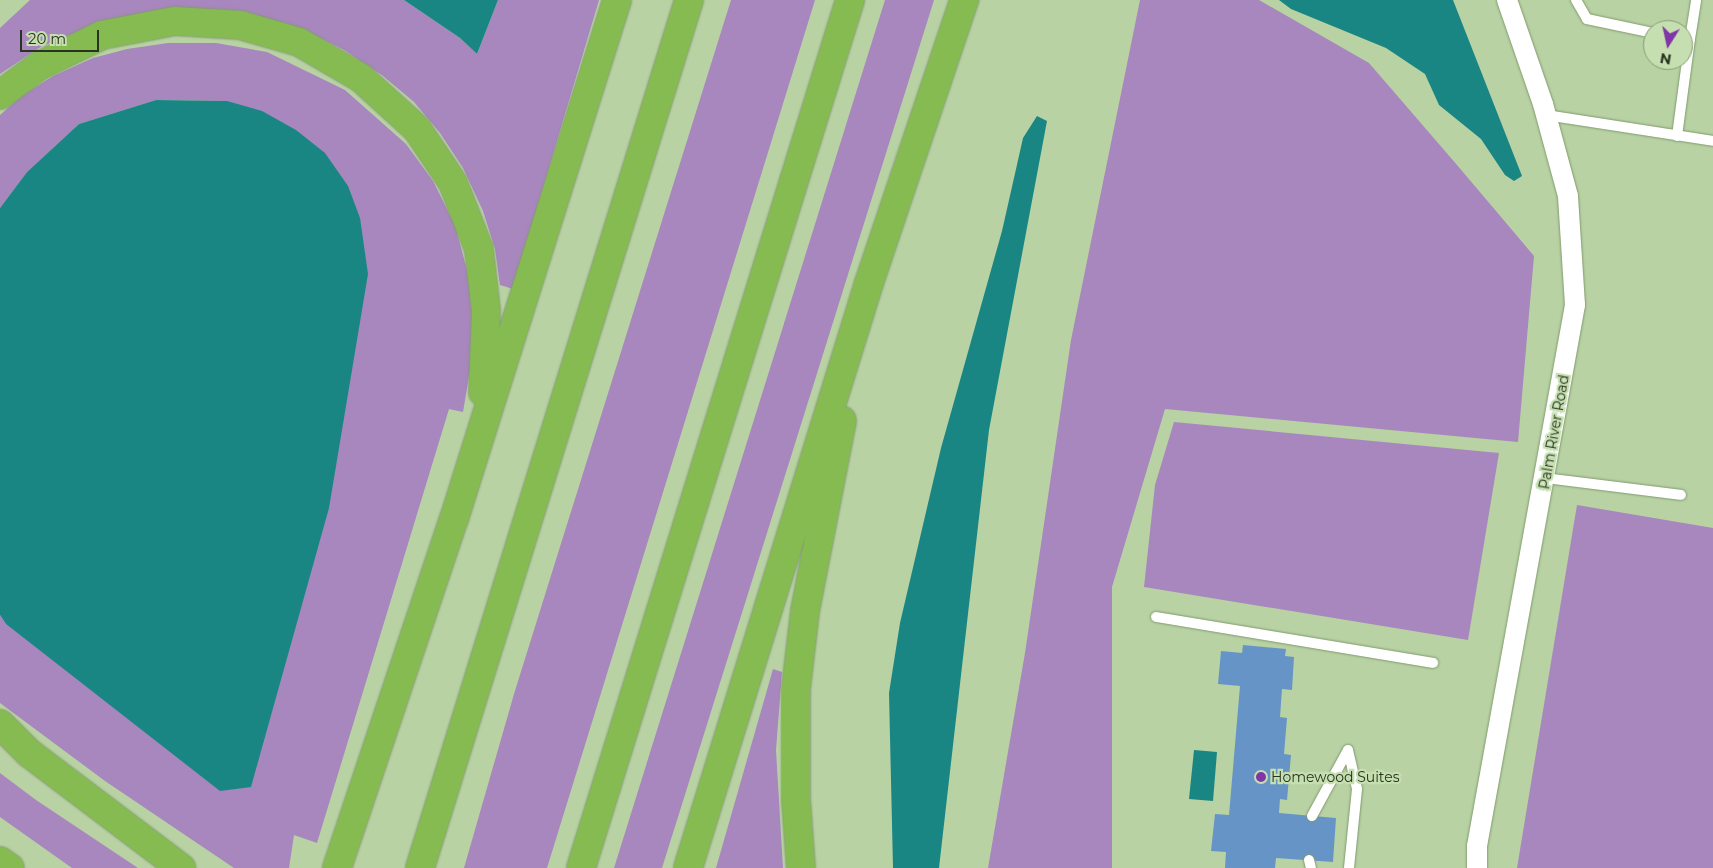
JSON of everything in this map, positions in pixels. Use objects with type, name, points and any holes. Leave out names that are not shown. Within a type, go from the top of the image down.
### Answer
[{"type":"highway","points":[[337,868],[454,519],[617,0]]},
{"type":"highway","points":[[420,868],[689,0]]},
{"type":"highway","points":[[581,868],[850,0]]},
{"type":"highway","points":[[688,868],[869,283],[964,0]]},
{"type":"highway","points":[[0,95],[39,66],[102,35],[175,21],[240,25],[299,42],[353,74],[417,129],[453,183],[479,249],[486,311],[481,413],[454,519]]},
{"type":"highway","points":[[802,868],[796,800],[796,688],[805,611],[869,283]]},
{"type":"highway","points":[[0,724],[29,753],[181,868]]},
{"type":"highway","points":[[0,861],[10,868]]},
{"type":"street","name":"Palm River Road","points":[[1477,868],[1477,846],[1545,478],[1574,305],[1568,196],[1546,115],[1507,0]]},
{"type":"lane","points":[[1576,0],[1587,19],[1643,31]]},
{"type":"lane","points":[[1691,20],[1696,0]]},
{"type":"lane","points":[[1677,136],[1683,70]]},
{"type":"lane","points":[[1546,115],[1713,141]]},
{"type":"lane","points":[[1545,478],[1681,495]]},
{"type":"lane","points":[[1156,617],[1433,663]]},
{"type":"lane","points":[[1312,816],[1348,750],[1356,789],[1349,868]]},
{"type":"shaded area","points":[[30,0],[404,0],[460,38],[477,54],[498,0],[599,0],[513,289],[500,285],[495,249],[483,211],[463,168],[440,133],[414,102],[383,76],[344,50],[302,29],[97,24],[42,46],[0,74],[0,28]]},
{"type":"shaded area","points":[[731,0],[815,0],[547,868],[464,868],[514,694]]},
{"type":"shaded area","points":[[885,0],[934,0],[662,868],[614,868]]},
{"type":"shaded area","points":[[1140,0],[1259,0],[1369,63],[1457,165],[1534,256],[1518,442],[1165,409],[1112,587],[1112,868],[988,868],[1025,653],[1071,340]]},
{"type":"shaded area","points":[[168,43],[216,43],[267,52],[345,90],[406,144],[433,181],[455,225],[467,270],[473,319],[470,370],[463,412],[449,409],[317,843],[294,835],[289,868],[234,868],[105,781],[0,703],[0,615],[6,624],[227,101],[156,100],[79,124],[27,172],[0,208],[0,115],[20,97],[53,76],[93,58],[127,49]]},
{"type":"shaded area","points":[[1174,422],[1499,453],[1468,640],[1144,587],[1155,485]]},
{"type":"shaded area","points":[[1577,505],[1713,528],[1713,868],[1517,868]]},
{"type":"shaded area","points":[[773,669],[782,672],[776,750],[783,868],[716,868]]},
{"type":"shaded area","points":[[0,773],[36,800],[138,868],[72,868],[0,817]]},
{"type":"water","points":[[404,0],[498,0],[477,54],[460,38]]},
{"type":"water","points":[[1279,0],[1453,0],[1522,176],[1514,181],[1505,175],[1481,139],[1439,105],[1425,74],[1386,48],[1291,9]]},
{"type":"water","points":[[156,100],[227,101],[262,111],[296,130],[325,153],[348,186],[360,218],[368,274],[329,508],[251,787],[220,791],[6,624],[0,615],[0,208],[27,172],[79,124]]},
{"type":"water","points":[[1037,116],[1047,121],[989,430],[939,868],[893,868],[889,693],[900,623],[941,448],[1002,231],[1023,138]]},
{"type":"water","points":[[1194,750],[1217,752],[1213,801],[1189,799]]},
{"type":"building","name":"Homewood Suites","points":[[1243,645],[1286,649],[1285,656],[1294,657],[1292,690],[1282,689],[1280,717],[1287,718],[1284,754],[1291,755],[1287,800],[1280,799],[1279,813],[1336,818],[1333,862],[1276,858],[1275,868],[1225,868],[1226,852],[1211,851],[1215,814],[1229,815],[1240,686],[1218,684],[1221,651],[1242,653]]},
{"type":"place","name":"Homewood Suites","points":[[1261,777]]}]
